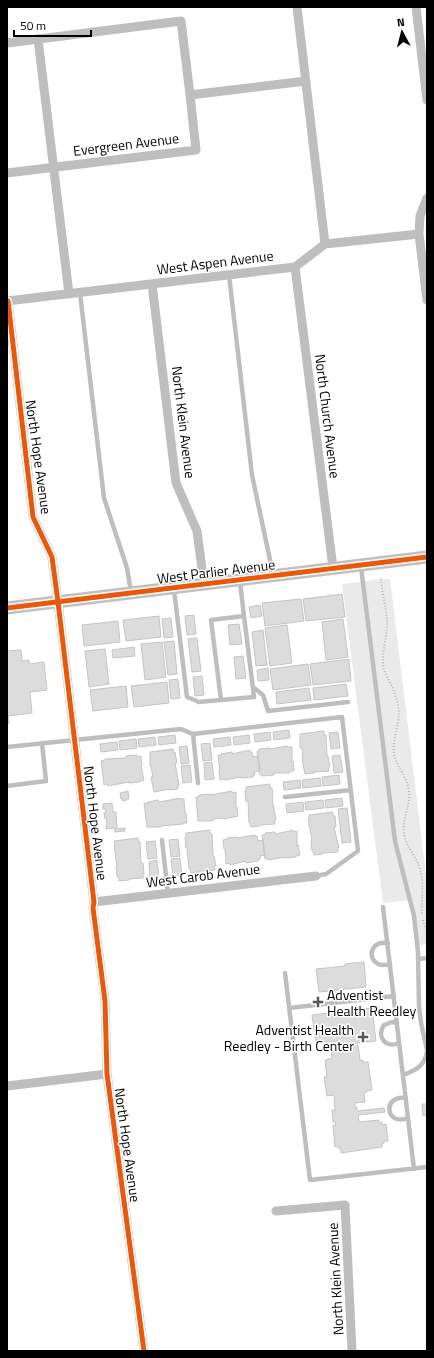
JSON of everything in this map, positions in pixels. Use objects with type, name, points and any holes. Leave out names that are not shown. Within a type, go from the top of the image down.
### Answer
[{"type":"street","points":[[297,7],[325,244]]},
{"type":"street","points":[[416,7],[427,100]]},
{"type":"street","points":[[7,42],[181,21],[190,95],[306,81]]},
{"type":"street","points":[[38,39],[69,294]]},
{"type":"street","name":"Evergreen Avenue","points":[[7,173],[196,150],[190,95]]},
{"type":"street","points":[[427,198],[420,216],[419,234],[427,300]]},
{"type":"street","points":[[295,267],[325,244],[419,234]]},
{"type":"street","name":"West Aspen Avenue","points":[[8,301],[295,267]]},
{"type":"street","name":"North Church Avenue","points":[[295,267],[333,568]]},
{"type":"street","name":"North Klein Avenue","points":[[152,284],[176,483],[197,531],[204,584]]},
{"type":"street","name":"North Hope Avenue","points":[[8,301],[33,517],[52,557],[58,602],[105,1001],[107,1074],[144,1351]]},
{"type":"street","name":"West Parlier Avenue","points":[[7,608],[427,557]]},
{"type":"street","name":"West Carob Avenue","points":[[94,902],[316,876]]},
{"type":"street","points":[[7,1086],[107,1074]]},
{"type":"street","name":"North Klein Avenue","points":[[276,1210],[345,1205],[352,1351]]},
{"type":"lane","points":[[229,275],[252,475],[274,576]]},
{"type":"lane","points":[[80,293],[104,498],[127,568],[131,593]]},
{"type":"lane","points":[[361,565],[395,841],[414,916],[419,959],[419,1012],[427,1050],[424,1062],[421,1066],[403,1075]]},
{"type":"lane","points":[[240,580],[254,697]]},
{"type":"lane","points":[[174,588],[187,696],[199,702],[263,696]]},
{"type":"lane","points":[[221,700],[211,620],[244,616]]},
{"type":"lane","points":[[252,687],[263,696],[268,711],[348,702]]},
{"type":"lane","points":[[7,748],[181,728],[193,734],[342,717],[352,790],[358,851],[326,874],[316,876]]},
{"type":"lane","points":[[193,734],[198,783]]},
{"type":"lane","points":[[7,786],[46,781],[42,743]]},
{"type":"lane","points":[[285,797],[352,790]]},
{"type":"lane","points":[[162,840],[168,894]]},
{"type":"lane","points":[[383,907],[414,1169]]},
{"type":"lane","points":[[388,943],[382,942],[375,945],[372,949],[372,957],[376,964],[390,964]]},
{"type":"lane","points":[[419,959],[427,958]]},
{"type":"lane","points":[[285,974],[310,1180],[427,1167]]},
{"type":"lane","points":[[289,1008],[394,996]]},
{"type":"lane","points":[[397,1023],[392,1022],[384,1025],[381,1032],[381,1037],[390,1045],[399,1043]]},
{"type":"lane","points":[[406,1098],[400,1097],[393,1100],[389,1107],[394,1118],[403,1120],[408,1118]]},
{"type":"path","points":[[382,579],[387,623],[382,664],[396,698],[398,719],[394,743],[394,754],[406,781],[410,797],[404,824],[404,833],[419,867],[423,891],[422,914],[427,932]]},
{"type":"shaded area","points":[[390,579],[427,883],[427,944],[418,945],[411,900],[383,903],[342,584]]},
{"type":"building","points":[[342,594],[345,617],[306,621],[303,599]]},
{"type":"building","points":[[301,599],[304,621],[265,626],[262,603]]},
{"type":"building","points":[[260,605],[262,616],[251,618],[249,607]]},
{"type":"building","points":[[194,615],[196,634],[187,635],[185,616]]},
{"type":"building","points":[[159,616],[161,637],[126,641],[123,620]]},
{"type":"building","points":[[171,618],[173,637],[164,638],[162,619]]},
{"type":"building","points":[[343,619],[348,657],[326,660],[322,622]]},
{"type":"building","points":[[118,621],[120,642],[84,646],[82,625]]},
{"type":"building","points":[[239,624],[242,644],[230,645],[228,625]]},
{"type":"building","points":[[287,625],[292,663],[270,666],[265,628]]},
{"type":"building","points":[[263,630],[267,665],[256,666],[252,632]]},
{"type":"building","points":[[197,638],[201,671],[192,672],[188,639]]},
{"type":"building","points":[[174,641],[177,674],[168,675],[164,642]]},
{"type":"building","points":[[162,642],[166,677],[145,680],[141,644]]},
{"type":"building","points":[[134,647],[135,656],[113,658],[112,650]]},
{"type":"building","points":[[105,649],[109,684],[89,687],[85,651]]},
{"type":"building","points":[[21,650],[22,661],[29,660],[29,664],[44,662],[47,690],[30,692],[32,713],[8,716],[9,723],[7,723],[7,651]]},
{"type":"building","points":[[243,656],[246,678],[236,679],[234,657]]},
{"type":"building","points":[[349,659],[351,681],[313,685],[310,664]]},
{"type":"building","points":[[308,664],[311,685],[273,690],[270,669]]},
{"type":"building","points":[[268,668],[269,680],[258,681],[257,670]]},
{"type":"building","points":[[202,676],[204,695],[195,696],[193,677]]},
{"type":"building","points":[[178,679],[180,698],[171,699],[169,680]]},
{"type":"building","points":[[167,682],[169,703],[134,707],[131,686]]},
{"type":"building","points":[[346,684],[348,696],[314,700],[313,688]]},
{"type":"building","points":[[126,686],[128,707],[93,711],[90,690]]},
{"type":"building","points":[[309,688],[311,700],[277,704],[276,692]]},
{"type":"building","points":[[289,730],[290,738],[274,740],[273,732]]},
{"type":"building","points":[[324,731],[324,735],[326,735],[327,756],[330,767],[328,767],[329,771],[305,774],[302,759],[302,748],[300,748],[300,734]]},
{"type":"building","points":[[270,732],[271,740],[255,742],[254,734]]},
{"type":"building","points":[[338,732],[340,748],[331,749],[329,733]]},
{"type":"building","points":[[175,735],[176,743],[159,745],[158,737]]},
{"type":"building","points":[[249,735],[250,743],[234,745],[233,737]]},
{"type":"building","points":[[155,737],[156,745],[139,747],[138,739]]},
{"type":"building","points":[[230,737],[231,745],[214,747],[213,739]]},
{"type":"building","points":[[136,739],[137,748],[120,750],[119,741]]},
{"type":"building","points":[[117,742],[118,750],[101,752],[100,744]]},
{"type":"building","points":[[210,743],[212,760],[203,761],[201,744]]},
{"type":"building","points":[[187,746],[189,763],[181,764],[179,747]]},
{"type":"building","points":[[287,746],[292,747],[292,762],[293,761],[294,771],[290,771],[290,773],[274,773],[274,775],[260,775],[257,751],[260,751],[259,749]]},
{"type":"building","points":[[173,749],[177,763],[175,763],[179,785],[178,789],[154,792],[151,777],[153,777],[150,766],[150,752]]},
{"type":"building","points":[[250,750],[253,757],[258,756],[260,771],[254,772],[255,775],[253,777],[220,780],[218,755]]},
{"type":"building","points":[[137,755],[137,757],[141,756],[141,766],[144,780],[140,782],[129,782],[108,786],[107,784],[104,785],[101,761],[105,759],[126,758],[126,756]]},
{"type":"building","points":[[340,755],[343,772],[334,773],[332,756]]},
{"type":"building","points":[[212,762],[214,779],[205,780],[204,763]]},
{"type":"building","points":[[190,765],[192,782],[183,783],[181,766]]},
{"type":"building","points":[[339,775],[340,784],[323,786],[322,777]]},
{"type":"building","points":[[320,778],[321,786],[303,788],[302,780]]},
{"type":"building","points":[[300,780],[301,788],[284,790],[283,782]]},
{"type":"building","points":[[270,784],[270,788],[272,788],[272,798],[276,820],[274,820],[275,824],[251,827],[249,823],[248,801],[246,802],[246,787]]},
{"type":"building","points":[[128,791],[129,799],[123,801],[120,793]]},
{"type":"building","points":[[232,791],[232,793],[236,792],[236,807],[238,816],[224,819],[213,819],[213,821],[198,821],[196,797],[199,797],[199,795],[210,795]]},
{"type":"building","points":[[180,798],[184,799],[187,823],[161,827],[147,827],[144,803]]},
{"type":"building","points":[[342,798],[343,806],[326,808],[325,800]]},
{"type":"building","points":[[323,800],[324,808],[306,810],[305,802]]},
{"type":"building","points":[[303,802],[304,811],[287,813],[286,804]]},
{"type":"building","points":[[112,803],[113,812],[116,812],[117,829],[125,828],[125,831],[115,832],[114,828],[106,829],[107,819],[105,819],[104,813],[106,813],[105,809],[103,809],[103,804]]},
{"type":"building","points":[[347,808],[351,842],[342,843],[338,809]]},
{"type":"building","points":[[333,812],[336,827],[334,827],[339,848],[337,848],[338,852],[314,855],[312,851],[312,840],[308,819],[309,815]]},
{"type":"building","points":[[210,830],[210,834],[212,834],[213,856],[216,866],[214,866],[215,870],[191,873],[186,848],[186,833]]},
{"type":"building","points":[[293,830],[293,832],[297,831],[297,846],[298,845],[300,855],[296,857],[265,859],[262,835],[265,835],[265,833],[275,832],[276,834]]},
{"type":"building","points":[[257,836],[258,841],[263,840],[265,855],[260,856],[258,861],[246,863],[246,861],[230,865],[230,863],[226,864],[223,840],[227,838]]},
{"type":"building","points":[[138,838],[139,842],[140,841],[141,863],[143,863],[143,878],[119,881],[119,877],[117,877],[114,841]]},
{"type":"building","points":[[178,839],[180,856],[171,857],[169,840]]},
{"type":"building","points":[[155,841],[157,858],[148,859],[146,842]]},
{"type":"building","points":[[180,858],[182,875],[173,876],[171,859]]},
{"type":"building","points":[[157,860],[159,878],[150,879],[149,862]]},
{"type":"building","points":[[364,962],[366,987],[319,992],[316,969],[345,966],[345,964]]},
{"type":"building","points":[[372,1008],[376,1041],[350,1044],[351,1046],[358,1045],[360,1060],[363,1060],[363,1062],[368,1062],[372,1090],[364,1093],[365,1102],[355,1103],[355,1108],[357,1107],[357,1111],[384,1108],[385,1112],[358,1115],[359,1122],[379,1120],[379,1123],[382,1122],[382,1125],[386,1124],[388,1141],[384,1141],[382,1147],[341,1153],[341,1149],[339,1149],[339,1147],[335,1147],[333,1125],[336,1125],[335,1122],[333,1122],[332,1110],[335,1110],[334,1095],[327,1096],[324,1077],[327,1077],[325,1060],[332,1058],[331,1052],[340,1051],[338,1041],[316,1043],[312,1015]]},
{"type":"building","points":[[422,1104],[427,1104],[427,1115],[423,1116]]},
{"type":"cycle path","points":[[8,301],[33,517],[52,557],[58,602],[105,1001],[107,1074],[144,1351]]},
{"type":"cycle path","points":[[7,608],[427,557]]},
{"type":"place","name":"Adventist Health Reedley","points":[[318,1002]]},
{"type":"place","name":"Adventist Health Reedley - Birth Center","points":[[363,1037]]}]
